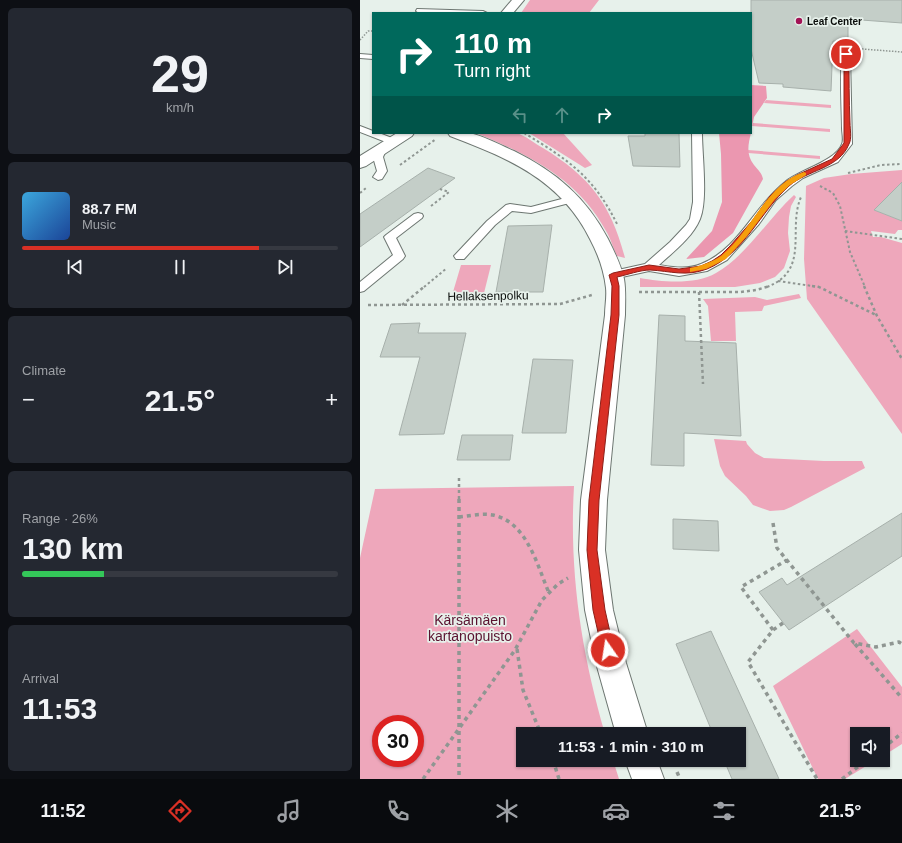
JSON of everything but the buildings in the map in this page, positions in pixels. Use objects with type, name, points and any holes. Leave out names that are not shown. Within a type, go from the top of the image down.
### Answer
[{"type":"street","points":[[508,12],[518,0]]},
{"type":"street","points":[[446,135],[487,144],[520,160],[552,180],[574,198],[588,216],[597,233],[614,284],[615,315],[594,500],[592,550],[602,626],[611,664],[630,727]]},
{"type":"street","points":[[360,163],[400,137]]},
{"type":"street","points":[[644,767],[648,779]]},
{"type":"lane","points":[[420,11],[452,12]]},
{"type":"lane","points":[[649,268],[679,272],[703,268],[723,257],[754,222],[772,198],[788,184],[799,176],[834,160],[847,144],[846,54]]},
{"type":"lane","points":[[360,56],[372,57]]},
{"type":"lane","points":[[360,129],[372,131]]},
{"type":"lane","points":[[385,134],[400,137]]},
{"type":"lane","points":[[614,284],[649,268],[683,236],[695,218],[697,205],[697,134]]},
{"type":"lane","points":[[378,177],[382,171],[378,157],[381,150]]},
{"type":"lane","points":[[460,256],[491,223],[510,207],[531,210],[574,198]]},
{"type":"lane","points":[[360,288],[399,256],[390,237],[418,216]]},
{"type":"path","points":[[360,40],[368,31],[372,31]]},
{"type":"path","points":[[858,48],[902,52]]},
{"type":"path","points":[[398,167],[446,135]]},
{"type":"path","points":[[843,174],[861,169],[902,164]]},
{"type":"path","points":[[814,188],[825,182]]},
{"type":"path","points":[[819,185],[833,193],[840,206],[850,252],[877,316],[902,359]]},
{"type":"path","points":[[418,216],[450,192],[440,189]]},
{"type":"path","points":[[777,281],[784,277],[792,268],[795,257],[796,207],[805,193]]},
{"type":"path","points":[[845,231],[864,232],[902,239]]},
{"type":"path","points":[[402,305],[460,256]]},
{"type":"path","points":[[777,281],[819,287],[877,316]]},
{"type":"path","name":"Hellaksenpolku","points":[[362,305],[560,304],[578,300],[599,292],[614,284],[699,292],[751,291],[769,286],[777,281]]},
{"type":"path","points":[[699,292],[703,384]]},
{"type":"path","points":[[459,478],[459,779]]},
{"type":"path","points":[[459,516],[494,515],[509,521],[523,534],[548,592]]},
{"type":"path","points":[[773,523],[777,548],[854,643],[902,698]]},
{"type":"path","points":[[773,630],[741,587],[787,560]]},
{"type":"path","points":[[423,779],[516,648],[542,600],[548,592],[556,584],[594,565]]},
{"type":"path","points":[[783,623],[773,630],[748,662],[817,779]]},
{"type":"path","points":[[854,643],[876,647],[899,642],[902,644]]},
{"type":"path","points":[[516,648],[523,690],[538,727]]},
{"type":"path","points":[[890,742],[902,733]]},
{"type":"path","points":[[555,767],[559,779]]},
{"type":"path","points":[[842,779],[858,767]]},
{"type":"green space","points":[[530,0],[599,0],[590,12],[522,12]]},
{"type":"green space","points":[[766,100],[831,105],[831,108],[764,103]]},
{"type":"green space","points":[[753,123],[830,129],[830,132],[752,126]]},
{"type":"green space","points":[[478,134],[519,134],[574,170],[586,181],[605,207],[613,222],[625,258],[617,256],[608,234],[595,213],[567,183],[533,160],[496,141]]},
{"type":"green space","points":[[531,134],[564,134],[592,165],[585,168]]},
{"type":"green space","points":[[748,150],[820,156],[820,159],[748,153]]},
{"type":"green space","points":[[902,170],[902,185],[900,184],[874,210],[902,221],[902,230],[898,230],[895,234],[871,231],[873,237],[881,237],[902,243],[902,434],[807,299],[804,259],[806,186],[824,178],[851,174]]},
{"type":"green space","points":[[794,195],[796,197],[791,206],[789,217],[788,233],[790,251],[784,268],[775,277],[760,283],[735,287],[640,287],[640,278],[679,282],[708,277],[716,273],[727,266],[747,247]]},
{"type":"green space","points":[[461,265],[491,265],[484,293],[453,292]]},
{"type":"green space","points":[[799,294],[801,298],[764,306],[762,311],[735,312],[736,341],[711,341],[708,306],[703,299],[755,297],[767,300]]},
{"type":"green space","points":[[714,439],[746,441],[755,453],[764,458],[862,461],[865,468],[791,507],[784,510],[770,511],[753,505],[746,496],[725,476],[720,466]]},
{"type":"green space","name":"Kärsämäen kartanopuisto","points":[[574,486],[573,549],[575,580],[583,642],[603,727],[516,727],[516,767],[615,767],[619,779],[360,779],[360,558],[375,489]]},
{"type":"green space","points":[[857,629],[902,687],[902,744],[890,752],[890,727],[850,727],[850,767],[865,767],[845,779],[818,779],[773,686]]},
{"type":"shaded area","points":[[752,85],[766,86],[767,98],[754,117],[752,126]]},
{"type":"shaded area","points":[[719,134],[751,134],[749,154],[751,161],[761,173],[763,179],[733,233],[704,257],[686,259],[712,231],[722,202]]},
{"type":"slow traffic","points":[[692,270],[703,268],[723,257],[745,234],[772,198],[788,184],[804,174]]},
{"type":"place","name":"Leaf Center","points":[[799,21]]},
{"type":"route","points":[[608,650],[599,610],[592,550],[594,500],[615,315],[616,286],[613,275],[649,268],[679,272],[703,268],[723,257],[745,234],[772,198],[788,184],[799,176],[834,160],[847,144],[846,54]]}]
